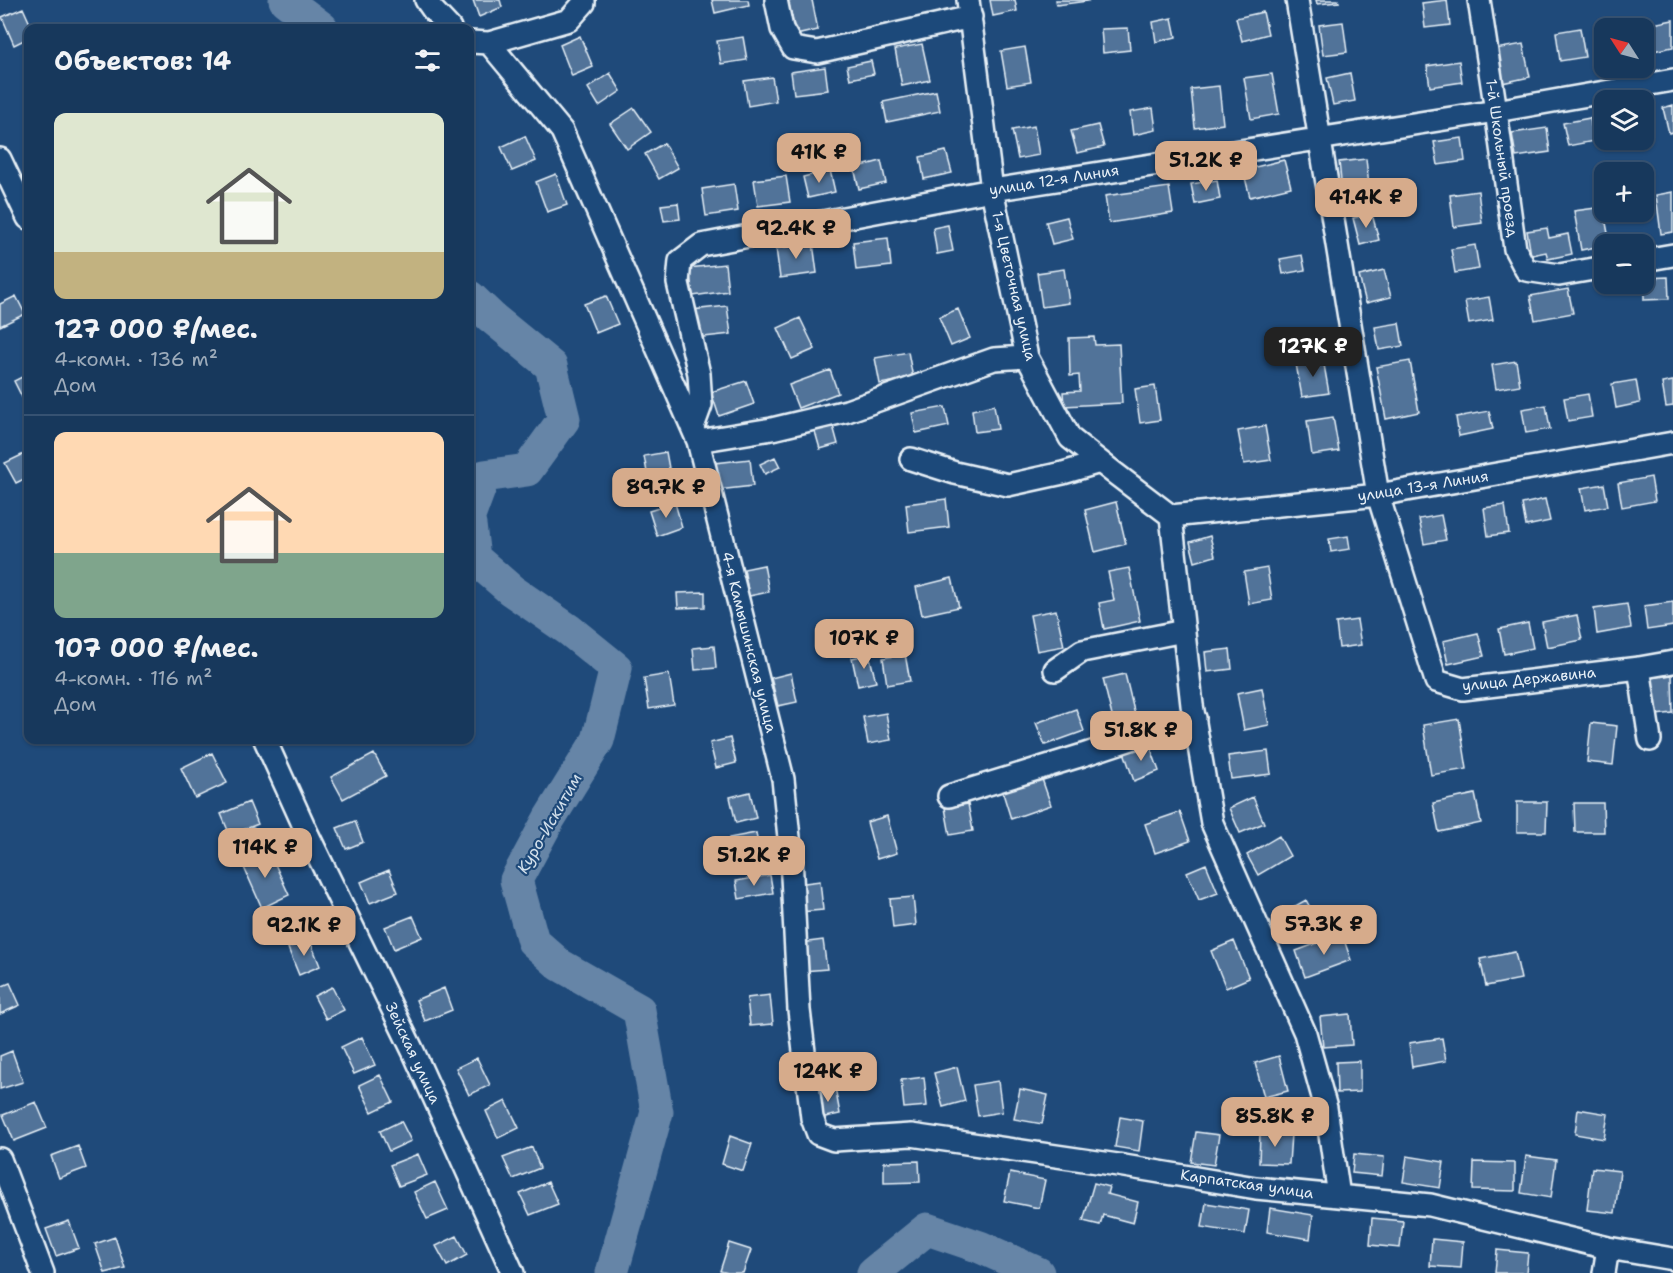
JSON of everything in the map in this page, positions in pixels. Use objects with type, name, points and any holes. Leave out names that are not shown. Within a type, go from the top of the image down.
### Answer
[{"type":"street","points":[[426,0],[446,24]]},
{"type":"street","points":[[479,43],[569,20],[584,0]]},
{"type":"street","points":[[776,0],[782,29],[793,48],[817,52],[969,9]]},
{"type":"street","points":[[1297,0],[1378,495]]},
{"type":"street","name":"1-й Школьный проезд","points":[[1479,0],[1515,249],[1526,270],[1560,275],[1594,269]]},
{"type":"street","name":"1-я Цветочная улица","points":[[969,9],[992,190],[1027,357],[1070,438],[1171,516]]},
{"type":"street","name":"4-я Камышинская улица","points":[[479,43],[562,131],[695,434],[783,779],[791,857],[799,1010],[812,1118],[818,1134]]},
{"type":"street","name":"улица 12-я Линия","points":[[695,434],[701,405],[699,374],[678,283],[680,261],[701,245],[992,190],[1496,111],[1673,80]]},
{"type":"street","points":[[0,159],[24,210]]},
{"type":"street","points":[[1654,259],[1673,255]]},
{"type":"street","points":[[695,434],[772,429],[847,411],[994,359],[1027,357]]},
{"type":"street","name":"улица 13-я Линия","points":[[1171,516],[1378,495],[1673,443]]},
{"type":"street","points":[[911,459],[955,473],[1008,485],[1100,462]]},
{"type":"street","name":"улица Державина","points":[[1378,495],[1436,681],[1463,689],[1673,662]]},
{"type":"street","points":[[1171,516],[1195,718],[1212,823],[1305,1033],[1326,1108],[1339,1196]]},
{"type":"street","points":[[1055,670],[1082,651],[1184,631]]},
{"type":"street","points":[[1639,668],[1650,740]]},
{"type":"street","points":[[949,796],[1195,718]]},
{"type":"street","name":"Зейская улица","points":[[267,744],[413,1051],[513,1273]]},
{"type":"street","name":"Карпатская улица","points":[[818,1134],[834,1140],[911,1135],[1256,1188],[1430,1205],[1608,1248],[1673,1259]]},
{"type":"street","points":[[0,1159],[43,1273]]},
{"type":"street","points":[[1604,1273],[1608,1248]]},
{"type":"building","points":[[473,0],[500,0],[502,7],[479,17]]},
{"type":"building","points":[[712,0],[748,0],[749,5],[715,13]]},
{"type":"building","points":[[788,0],[812,0],[818,30],[796,35]]},
{"type":"building","points":[[990,0],[1015,0],[1017,11],[993,16]]},
{"type":"building","points":[[1056,0],[1087,0],[1088,1],[1057,5]]},
{"type":"building","points":[[1316,0],[1338,0],[1339,2],[1317,4]]},
{"type":"building","points":[[1447,0],[1450,25],[1425,28],[1422,3]]},
{"type":"building","points":[[23,8],[30,24],[24,24],[24,40],[14,45],[2,17]]},
{"type":"building","points":[[1263,12],[1268,34],[1242,41],[1236,18]]},
{"type":"building","points":[[1172,18],[1176,37],[1156,42],[1153,22]]},
{"type":"building","points":[[1673,20],[1673,47],[1654,51],[1654,24]]},
{"type":"building","points":[[1343,22],[1347,52],[1323,55],[1319,25]]},
{"type":"building","points":[[1128,28],[1130,50],[1103,53],[1101,29]]},
{"type":"building","points":[[1580,28],[1585,57],[1560,61],[1556,32]]},
{"type":"building","points":[[580,36],[593,67],[572,76],[560,45]]},
{"type":"building","points":[[743,37],[747,60],[721,64],[717,41]]},
{"type":"building","points":[[922,44],[930,80],[902,86],[895,49]]},
{"type":"building","points":[[1523,44],[1530,77],[1502,83],[1495,49]]},
{"type":"building","points":[[1025,47],[1031,82],[1007,86],[1001,51]]},
{"type":"building","points":[[871,61],[874,74],[850,79],[847,66]]},
{"type":"building","points":[[1459,61],[1462,82],[1430,87],[1427,66]]},
{"type":"building","points":[[825,67],[828,90],[794,94],[791,72]]},
{"type":"building","points":[[610,73],[621,91],[599,106],[588,88]]},
{"type":"building","points":[[1350,73],[1355,101],[1333,105],[1327,78]]},
{"type":"building","points":[[1272,74],[1279,114],[1251,119],[1244,78]]},
{"type":"building","points":[[772,77],[776,101],[748,106],[744,81]]},
{"type":"building","points":[[1219,86],[1223,124],[1195,128],[1191,89]]},
{"type":"building","points":[[936,91],[940,111],[887,122],[883,102]]},
{"type":"building","points":[[1673,105],[1673,132],[1669,133],[1663,108]]},
{"type":"building","points":[[634,108],[651,132],[627,149],[610,124]]},
{"type":"building","points":[[1153,108],[1156,130],[1133,135],[1130,112]]},
{"type":"building","points":[[1590,118],[1594,141],[1568,146],[1563,123]]},
{"type":"building","points":[[1098,125],[1104,147],[1077,153],[1071,131]]},
{"type":"building","points":[[1034,126],[1039,155],[1018,159],[1012,130]]},
{"type":"building","points":[[1547,128],[1550,152],[1516,157],[1512,133]]},
{"type":"building","points":[[525,136],[536,161],[512,171],[501,147]]},
{"type":"building","points":[[1462,138],[1465,161],[1438,165],[1434,142]]},
{"type":"building","points":[[664,143],[678,168],[659,179],[645,154]]},
{"type":"building","points":[[946,151],[952,173],[924,179],[920,157]]},
{"type":"building","points":[[1366,159],[1369,186],[1342,190],[1339,162]]},
{"type":"building","points":[[1284,160],[1291,187],[1250,197],[1243,170]]},
{"type":"building","points":[[881,161],[886,183],[859,189],[854,168]]},
{"type":"building","points":[[830,170],[835,192],[808,198],[803,177]]},
{"type":"building","points":[[556,174],[567,205],[547,212],[536,182]]},
{"type":"building","points":[[786,176],[790,202],[758,206],[754,180]]},
{"type":"building","points":[[1217,180],[1220,199],[1195,204],[1191,184]]},
{"type":"building","points":[[734,184],[738,211],[706,216],[702,189]]},
{"type":"building","points":[[1169,187],[1173,213],[1109,223],[1105,196]]},
{"type":"building","points":[[1478,191],[1482,223],[1454,227],[1450,195]]},
{"type":"building","points":[[1673,192],[1673,232],[1661,234],[1656,195]]},
{"type":"building","points":[[678,203],[680,219],[664,221],[661,205]]},
{"type":"building","points":[[1594,208],[1594,222],[1606,222],[1608,234],[1594,234],[1594,247],[1581,250],[1574,211]]},
{"type":"building","points":[[1372,214],[1379,240],[1360,245],[1353,218]]},
{"type":"building","points":[[1067,217],[1073,239],[1052,244],[1046,222]]},
{"type":"building","points":[[948,225],[953,251],[937,254],[933,228]]},
{"type":"building","points":[[1547,228],[1549,238],[1568,234],[1572,254],[1548,259],[1546,252],[1531,255],[1527,231]]},
{"type":"building","points":[[888,238],[891,266],[856,270],[853,242]]},
{"type":"building","points":[[813,243],[817,273],[780,278],[776,248]]},
{"type":"building","points":[[1475,245],[1479,269],[1455,273],[1451,249]]},
{"type":"building","points":[[1302,255],[1305,270],[1283,274],[1280,259]]},
{"type":"building","points":[[725,264],[728,291],[693,296],[689,268]]},
{"type":"building","points":[[1064,269],[1069,303],[1042,307],[1037,273]]},
{"type":"building","points":[[1384,270],[1391,297],[1366,303],[1359,276]]},
{"type":"building","points":[[1668,277],[1669,299],[1644,300],[1644,294],[1654,294],[1654,278]]},
{"type":"building","points":[[1568,289],[1573,313],[1535,320],[1530,296]]},
{"type":"building","points":[[16,296],[24,314],[0,326],[0,304]]},
{"type":"building","points":[[606,296],[618,324],[596,333],[584,304]]},
{"type":"building","points":[[1489,297],[1493,320],[1469,324],[1465,301]]},
{"type":"building","points":[[727,306],[731,334],[695,338],[692,310]]},
{"type":"building","points":[[958,309],[970,338],[951,346],[939,317]]},
{"type":"building","points":[[800,318],[815,349],[792,359],[778,328]]},
{"type":"building","points":[[1399,323],[1403,346],[1379,350],[1375,327]]},
{"type":"building","points":[[1094,337],[1095,345],[1119,344],[1122,403],[1064,406],[1063,392],[1080,391],[1079,375],[1070,376],[1069,338]]},
{"type":"building","points":[[908,352],[913,378],[880,384],[875,358]]},
{"type":"building","points":[[1323,359],[1329,393],[1302,397],[1296,364]]},
{"type":"building","points":[[1410,361],[1419,412],[1386,419],[1376,367]]},
{"type":"building","points":[[1516,361],[1520,385],[1496,389],[1492,365]]},
{"type":"building","points":[[830,370],[838,393],[798,408],[789,385]]},
{"type":"building","points":[[24,376],[24,401],[14,381]]},
{"type":"building","points":[[1636,380],[1640,403],[1616,408],[1612,384]]},
{"type":"building","points":[[746,381],[754,404],[719,416],[711,392]]},
{"type":"building","points":[[1673,381],[1673,406],[1666,407],[1662,383]]},
{"type":"building","points":[[1155,386],[1160,420],[1140,423],[1135,389]]},
{"type":"building","points":[[1588,394],[1592,417],[1568,421],[1564,398]]},
{"type":"building","points":[[994,405],[998,429],[975,432],[972,410]]},
{"type":"building","points":[[1546,405],[1550,429],[1526,433],[1522,409]]},
{"type":"building","points":[[945,407],[949,426],[916,433],[912,413]]},
{"type":"building","points":[[1489,411],[1493,429],[1459,436],[1456,417]]},
{"type":"building","points":[[1333,417],[1339,451],[1312,455],[1307,421]]},
{"type":"building","points":[[832,422],[838,444],[820,449],[814,428]]},
{"type":"building","points":[[1265,426],[1271,460],[1244,464],[1238,431]]},
{"type":"building","points":[[666,452],[673,490],[651,494],[644,456]]},
{"type":"building","points":[[24,454],[24,479],[16,483],[5,463]]},
{"type":"building","points":[[775,457],[780,467],[765,474],[760,464]]},
{"type":"building","points":[[750,459],[753,486],[718,490],[715,463]]},
{"type":"building","points":[[1651,477],[1655,501],[1622,507],[1618,483]]},
{"type":"building","points":[[1604,484],[1608,506],[1585,510],[1581,488]]},
{"type":"building","points":[[946,499],[949,527],[909,532],[906,504]]},
{"type":"building","points":[[1545,499],[1550,521],[1526,526],[1522,504]]},
{"type":"building","points":[[1116,502],[1126,544],[1095,552],[1085,510]]},
{"type":"building","points":[[675,503],[682,527],[657,536],[649,511]]},
{"type":"building","points":[[1505,505],[1509,533],[1488,536],[1484,508]]},
{"type":"building","points":[[1441,515],[1446,540],[1424,544],[1419,519]]},
{"type":"building","points":[[1210,536],[1215,556],[1195,562],[1190,542]]},
{"type":"building","points":[[1348,536],[1350,549],[1331,552],[1329,539]]},
{"type":"building","points":[[764,565],[769,592],[749,596],[744,569]]},
{"type":"building","points":[[1129,568],[1140,621],[1104,629],[1099,603],[1114,600],[1108,572]]},
{"type":"building","points":[[1267,568],[1272,600],[1249,604],[1244,572]]},
{"type":"building","points":[[952,578],[959,607],[922,615],[916,587]]},
{"type":"building","points":[[705,592],[705,607],[678,608],[677,593]]},
{"type":"building","points":[[1673,602],[1673,626],[1647,630],[1644,606]]},
{"type":"building","points":[[1627,604],[1631,628],[1597,634],[1594,609]]},
{"type":"building","points":[[1056,610],[1064,646],[1037,651],[1030,615]]},
{"type":"building","points":[[1577,615],[1582,640],[1547,647],[1542,622]]},
{"type":"building","points":[[1357,620],[1361,645],[1339,648],[1336,623]]},
{"type":"building","points":[[1528,623],[1533,648],[1504,654],[1499,629]]},
{"type":"building","points":[[1478,633],[1484,656],[1448,664],[1443,641]]},
{"type":"building","points":[[714,646],[716,668],[695,670],[693,648]]},
{"type":"building","points":[[1230,649],[1232,669],[1207,672],[1205,652]]},
{"type":"building","points":[[869,654],[876,682],[858,686],[852,658]]},
{"type":"building","points":[[905,654],[910,681],[887,685],[883,658]]},
{"type":"building","points":[[791,673],[797,702],[778,706],[771,678]]},
{"type":"building","points":[[669,674],[674,705],[649,709],[644,678]]},
{"type":"building","points":[[1125,674],[1135,715],[1113,720],[1103,679]]},
{"type":"building","points":[[1672,675],[1673,713],[1656,715],[1651,678]]},
{"type":"building","points":[[1262,688],[1269,725],[1244,730],[1237,693]]},
{"type":"building","points":[[1076,709],[1084,731],[1045,745],[1036,723]]},
{"type":"building","points":[[886,713],[891,740],[868,744],[863,717]]},
{"type":"building","points":[[1459,719],[1467,769],[1431,775],[1423,725]]},
{"type":"building","points":[[1591,723],[1617,726],[1613,765],[1587,762]]},
{"type":"building","points":[[730,738],[736,763],[716,768],[710,743]]},
{"type":"building","points":[[1149,743],[1159,771],[1134,781],[1124,752]]},
{"type":"building","points":[[1268,751],[1271,774],[1231,779],[1228,756]]},
{"type":"building","points":[[212,753],[227,783],[195,798],[181,768]]},
{"type":"building","points":[[374,754],[386,776],[343,799],[331,777]]},
{"type":"building","points":[[1041,776],[1051,805],[1011,819],[1002,790]]},
{"type":"building","points":[[750,792],[756,818],[736,823],[730,797]]},
{"type":"building","points":[[1475,794],[1481,823],[1439,832],[1433,803]]},
{"type":"building","points":[[1253,797],[1264,823],[1240,833],[1229,808]]},
{"type":"building","points":[[249,802],[258,824],[230,835],[221,814]]},
{"type":"building","points":[[1517,802],[1547,802],[1546,832],[1517,832]]},
{"type":"building","points":[[1574,803],[1603,803],[1604,832],[1575,832]]},
{"type":"building","points":[[968,804],[973,831],[950,835],[945,808]]},
{"type":"building","points":[[1180,812],[1190,841],[1155,853],[1145,824]]},
{"type":"building","points":[[887,816],[897,853],[877,859],[867,822]]},
{"type":"building","points":[[355,821],[363,842],[346,849],[337,828]]},
{"type":"building","points":[[756,833],[762,868],[734,872],[729,838]]},
{"type":"building","points":[[1279,836],[1290,856],[1258,875],[1247,855]]},
{"type":"building","points":[[269,851],[289,895],[262,908],[242,863]]},
{"type":"building","points":[[1206,864],[1218,893],[1199,900],[1187,872]]},
{"type":"building","points":[[389,870],[398,892],[370,903],[361,882]]},
{"type":"building","points":[[770,875],[773,893],[739,899],[736,881]]},
{"type":"building","points":[[820,881],[823,910],[800,912],[797,884]]},
{"type":"building","points":[[913,897],[916,925],[893,928],[890,899]]},
{"type":"building","points":[[1306,900],[1317,920],[1286,938],[1274,918]]},
{"type":"building","points":[[413,916],[422,937],[394,949],[385,927]]},
{"type":"building","points":[[1342,934],[1351,960],[1305,977],[1296,951]]},
{"type":"building","points":[[309,938],[320,966],[299,975],[288,948]]},
{"type":"building","points":[[823,940],[827,969],[803,971],[801,943]]},
{"type":"building","points":[[1234,941],[1249,978],[1226,988],[1211,951]]},
{"type":"building","points":[[1515,952],[1521,979],[1486,986],[1480,959]]},
{"type":"building","points":[[10,983],[20,1005],[0,1014],[0,987]]},
{"type":"building","points":[[332,987],[344,1010],[326,1019],[314,996]]},
{"type":"building","points":[[444,988],[452,1010],[425,1021],[416,1000]]},
{"type":"building","points":[[770,995],[773,1024],[750,1026],[747,998]]},
{"type":"building","points":[[1350,1014],[1352,1045],[1323,1047],[1320,1017]]},
{"type":"building","points":[[362,1037],[375,1065],[354,1074],[341,1047]]},
{"type":"building","points":[[1442,1038],[1446,1061],[1412,1067],[1409,1043]]},
{"type":"building","points":[[12,1051],[23,1082],[0,1089],[0,1056]]},
{"type":"building","points":[[1279,1056],[1288,1091],[1264,1097],[1255,1063]]},
{"type":"building","points":[[477,1058],[490,1085],[469,1095],[456,1068]]},
{"type":"building","points":[[1360,1061],[1360,1092],[1337,1093],[1336,1062]]},
{"type":"building","points":[[957,1067],[965,1101],[943,1107],[934,1073]]},
{"type":"building","points":[[380,1075],[393,1102],[372,1112],[359,1085]]},
{"type":"building","points":[[924,1077],[927,1106],[904,1108],[901,1080]]},
{"type":"building","points":[[998,1081],[1002,1112],[978,1116],[973,1085]]},
{"type":"building","points":[[835,1087],[840,1114],[820,1118],[815,1091]]},
{"type":"building","points":[[1020,1089],[1048,1095],[1042,1124],[1014,1119]]},
{"type":"building","points":[[506,1101],[519,1128],[498,1138],[486,1111]]},
{"type":"building","points":[[36,1102],[47,1128],[14,1141],[3,1115]]},
{"type":"building","points":[[1578,1109],[1608,1114],[1604,1139],[1575,1134]]},
{"type":"building","points":[[1120,1117],[1143,1121],[1139,1151],[1115,1147]]},
{"type":"building","points":[[401,1121],[411,1141],[389,1151],[380,1131]]},
{"type":"building","points":[[1196,1132],[1219,1135],[1214,1165],[1191,1162]]},
{"type":"building","points":[[1260,1133],[1291,1134],[1289,1164],[1259,1163]]},
{"type":"building","points":[[730,1136],[752,1144],[743,1171],[722,1164]]},
{"type":"building","points":[[78,1146],[86,1168],[59,1178],[51,1156]]},
{"type":"building","points":[[532,1147],[540,1168],[513,1179],[503,1158]]},
{"type":"building","points":[[418,1154],[427,1175],[399,1186],[390,1165]]},
{"type":"building","points":[[1354,1154],[1384,1157],[1382,1176],[1352,1173]]},
{"type":"building","points":[[1407,1156],[1444,1162],[1440,1188],[1403,1182]]},
{"type":"building","points":[[1526,1156],[1556,1160],[1551,1198],[1521,1193]]},
{"type":"building","points":[[919,1161],[920,1182],[884,1183],[884,1162]]},
{"type":"building","points":[[1474,1162],[1515,1163],[1515,1191],[1473,1190]]},
{"type":"building","points":[[1592,1168],[1620,1171],[1615,1213],[1587,1210]]},
{"type":"building","points":[[1010,1173],[1045,1180],[1039,1208],[1004,1201]]},
{"type":"building","points":[[435,1182],[448,1210],[427,1219],[414,1192]]},
{"type":"building","points":[[548,1182],[558,1204],[530,1215],[520,1194]]},
{"type":"building","points":[[1094,1183],[1109,1187],[1107,1194],[1138,1202],[1133,1223],[1103,1215],[1100,1225],[1083,1221]]},
{"type":"building","points":[[1206,1203],[1249,1210],[1245,1234],[1202,1227]]},
{"type":"building","points":[[1270,1208],[1313,1215],[1310,1239],[1267,1232]]},
{"type":"building","points":[[1372,1218],[1403,1221],[1400,1248],[1370,1245]]},
{"type":"building","points":[[69,1221],[79,1248],[56,1256],[46,1229]]},
{"type":"building","points":[[457,1236],[467,1255],[447,1266],[436,1246]]},
{"type":"building","points":[[115,1237],[125,1268],[105,1273],[95,1244]]},
{"type":"building","points":[[1432,1239],[1463,1242],[1461,1268],[1430,1266]]},
{"type":"building","points":[[729,1243],[751,1250],[743,1273],[720,1271]]},
{"type":"building","points":[[1497,1250],[1528,1253],[1526,1273],[1495,1273]]},
{"type":"waterway","name":"Куро-Искитим","points":[[285,0],[317,24]]},
{"type":"waterway","name":"Куро-Искитим","points":[[474,301],[551,366],[564,419],[527,470],[484,476],[474,503]]},
{"type":"waterway","name":"Куро-Искитим","points":[[474,558],[511,590],[569,630],[616,668],[598,740],[549,819],[516,880],[533,941],[560,965],[639,1010],[657,1112],[612,1273]]},
{"type":"waterway","name":"Куро-Искитим","points":[[873,1273],[927,1229],[980,1247],[1038,1273]]}]
